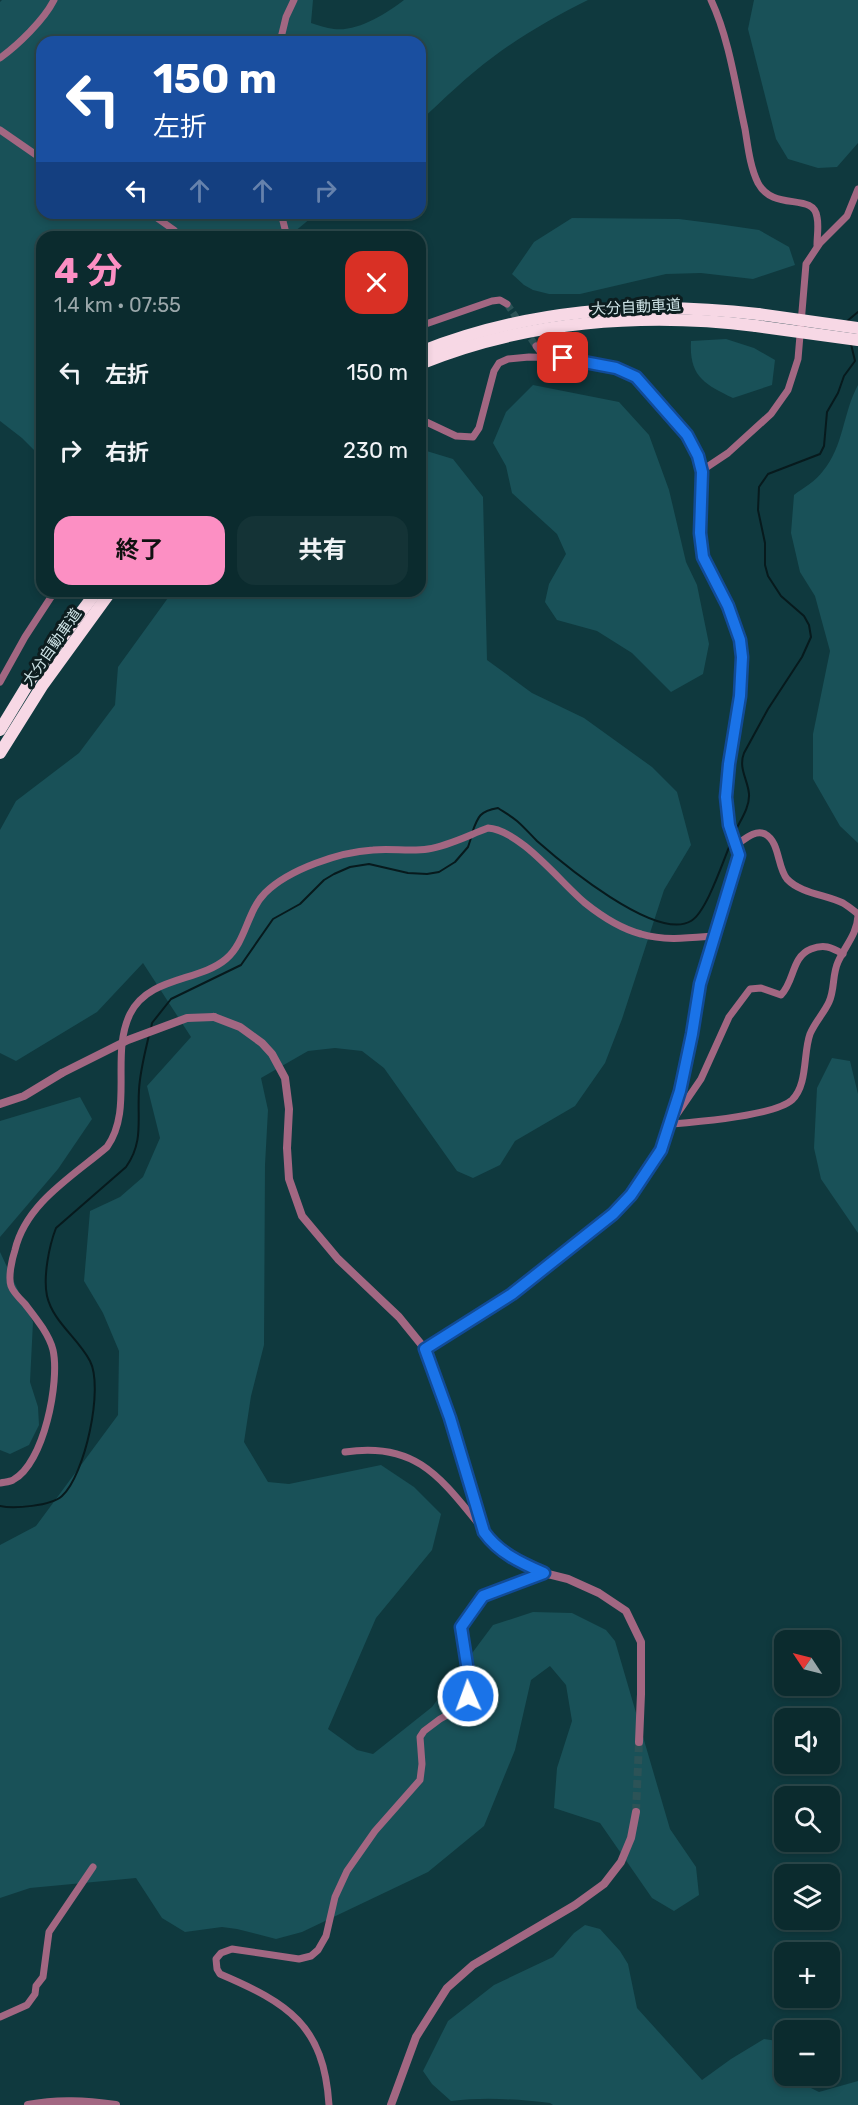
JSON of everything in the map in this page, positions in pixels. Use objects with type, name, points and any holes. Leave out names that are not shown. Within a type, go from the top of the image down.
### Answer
[{"type":"highway","name":"大分自動車道","points":[[426,350],[474,333],[527,321],[596,310],[657,307],[728,311],[757,320],[858,340]]},
{"type":"highway","name":"大分自動車道","points":[[426,362],[476,345],[531,332],[597,323],[757,320],[858,328]]},
{"type":"highway","name":"大分自動車道","points":[[0,730],[32,679],[93,597]]},
{"type":"highway","name":"大分自動車道","points":[[0,753],[42,686],[107,597]]},
{"type":"street","points":[[0,57],[16,44],[50,8],[54,0]]},
{"type":"street","points":[[281,36],[286,17],[294,0]]},
{"type":"street","points":[[711,0],[732,69],[754,173],[763,190],[777,200],[806,203],[815,209],[818,217],[817,246]]},
{"type":"street","points":[[0,130],[36,155]]},
{"type":"street","points":[[701,471],[728,453],[771,414],[788,390],[798,359],[806,264],[817,246],[847,216],[858,189]]},
{"type":"street","points":[[158,219],[175,231]]},
{"type":"street","points":[[426,324],[492,301],[500,300],[507,304]]},
{"type":"street","points":[[536,345],[546,359]]},
{"type":"street","points":[[425,1349],[512,1294],[613,1214],[631,1195],[661,1150],[670,1124],[692,1034],[700,984],[739,855],[729,825],[726,797],[740,696],[742,657],[740,640],[728,606],[703,557],[700,533],[701,471],[698,456],[687,435],[636,377],[616,368],[563,358],[508,359],[499,363],[490,379],[479,428],[473,437],[456,436],[426,422]]},
{"type":"street","points":[[0,682],[25,637],[52,597]]},
{"type":"street","points":[[0,1483],[14,1480],[37,1453],[45,1432],[54,1380],[52,1348],[35,1317],[11,1287],[15,1251],[21,1231],[46,1198],[107,1147],[114,1136],[118,1122],[123,1033],[131,1012],[148,993],[179,978],[209,969],[226,959],[234,950],[250,914],[265,892],[287,877],[330,858],[373,850],[430,849],[488,828],[495,829],[530,851],[585,903],[615,923],[639,934],[658,938],[687,939],[714,936]]},
{"type":"street","points":[[670,1124],[753,1114],[791,1101],[800,1087],[811,1032],[829,1002],[833,975],[852,938],[858,915],[845,904],[791,883],[783,873],[771,839],[766,834],[753,834],[736,845]]},
{"type":"street","points":[[670,1124],[701,1079],[729,1017],[750,989],[762,988],[781,995],[787,989],[801,954],[823,946],[843,954]]},
{"type":"street","points":[[0,1104],[24,1096],[62,1073],[128,1040],[187,1018],[214,1017],[240,1027],[262,1043],[272,1054],[285,1078],[289,1109],[287,1148],[289,1179],[302,1216],[338,1259],[399,1317],[425,1349],[450,1418],[484,1532]]},
{"type":"street","points":[[345,1452],[372,1449],[416,1459],[444,1481],[495,1545],[509,1556],[544,1573],[568,1579],[599,1593],[626,1611],[640,1642],[639,1742]]},
{"type":"street","points":[[329,2105],[326,2073],[317,2048],[306,2028],[262,1992],[220,1974],[216,1959],[221,1953],[232,1949],[246,1949],[299,1959],[311,1956],[318,1950],[326,1936],[335,1897],[347,1871],[375,1831],[420,1780],[422,1764],[420,1737],[440,1719],[458,1710],[468,1696],[470,1684],[461,1627],[483,1596],[544,1573]]},
{"type":"street","points":[[391,2105],[416,2037],[447,1988],[473,1965],[575,1905],[604,1884],[621,1862],[628,1846],[636,1812]]},
{"type":"street","points":[[0,2017],[27,2005],[35,1994],[36,1986],[43,1977],[49,1932],[93,1867]]},
{"type":"street","points":[[28,2105],[48,2101],[77,2100],[116,2105]]},
{"type":"shaded area","points":[[2,0],[313,0],[311,23],[331,29],[343,29],[371,21],[404,0],[588,0],[539,26],[504,49],[483,64],[426,116],[426,36],[36,36],[36,219],[310,219],[295,231],[36,231],[36,452],[0,421],[0,2]]},
{"type":"shaded area","points":[[754,0],[858,0],[858,143],[837,167],[818,168],[788,159],[776,139],[748,29]]},
{"type":"shaded area","points":[[572,218],[679,219],[759,230],[789,247],[795,265],[753,279],[701,273],[666,274],[580,294],[549,294],[524,285],[512,274],[534,242]]},
{"type":"shaded area","points":[[726,339],[754,348],[775,360],[772,385],[733,398],[706,383],[700,377],[693,363],[691,341]]},
{"type":"shaded area","points":[[533,385],[619,402],[649,435],[669,490],[686,562],[697,585],[709,644],[703,674],[671,692],[632,653],[597,631],[557,620],[545,602],[549,584],[566,554],[557,534],[512,493],[506,466],[493,443],[506,412]]},
{"type":"shaded area","points":[[858,385],[858,843],[840,826],[813,779],[813,734],[830,651],[815,596],[800,572],[791,533],[794,495],[817,478],[830,461]]},
{"type":"shaded area","points":[[426,451],[453,459],[483,497],[487,660],[532,693],[584,718],[652,767],[677,792],[691,845],[664,890],[622,1019],[605,1063],[575,1106],[515,1141],[500,1165],[473,1178],[457,1171],[384,1068],[362,1051],[335,1048],[308,1051],[261,1078],[268,1110],[265,1165],[264,1345],[251,1396],[244,1442],[268,1482],[289,1484],[381,1465],[414,1487],[441,1514],[432,1550],[376,1618],[328,1729],[357,1750],[373,1754],[432,1707],[493,1625],[533,1612],[572,1613],[606,1630],[615,1641],[670,1829],[696,1867],[699,1895],[674,1911],[652,1898],[600,1823],[554,1808],[557,1768],[572,1721],[566,1685],[550,1666],[531,1680],[515,1750],[484,1826],[428,1872],[302,1932],[276,1939],[222,1927],[185,1932],[162,1918],[136,1878],[30,1888],[0,1898],[0,1545],[36,1526],[118,1415],[119,1351],[103,1313],[84,1281],[90,1211],[120,1197],[143,1177],[160,1138],[147,1086],[191,1037],[143,963],[97,1012],[16,1061],[0,1053],[0,830],[16,801],[79,753],[115,705],[118,667],[169,597],[426,597]]},
{"type":"shaded area","points":[[832,1058],[850,1061],[858,1094],[858,1233],[821,1179],[814,1148],[817,1088]]},
{"type":"shaded area","points":[[80,1097],[92,1119],[58,1169],[0,1237],[0,1121]]},
{"type":"shaded area","points":[[0,1252],[33,1322],[30,1382],[38,1407],[39,1425],[29,1445],[10,1454],[0,1450]]},
{"type":"shaded area","points":[[585,1925],[600,1929],[620,1951],[628,1964],[637,2008],[702,2080],[764,2039],[774,2040],[774,2086],[807,2086],[819,2092],[858,2081],[858,2105],[553,2105],[525,2100],[500,2099],[451,2101],[432,2084],[423,2071],[448,2021],[494,1985],[553,1957],[574,1933]]},
{"type":"waterway","points":[[846,322],[858,312]]},
{"type":"waterway","points":[[734,834],[749,799],[742,758],[768,709],[802,657],[811,637],[809,625],[804,616],[781,596],[768,576],[765,565],[765,543],[758,510],[759,487],[768,474],[820,454],[824,446],[827,412],[838,393],[844,376],[855,361],[851,344]]},
{"type":"waterway","points":[[472,833],[481,815],[498,808],[517,821],[537,841],[587,882],[633,911],[675,924],[691,921],[697,916],[714,884],[732,840]]},
{"type":"waterway","points":[[151,1029],[152,1023],[171,999],[241,965],[273,919],[300,904],[324,880],[334,874],[350,867],[369,864],[408,873],[439,872],[455,862],[468,847],[471,838]]},
{"type":"waterway","points":[[0,1506],[32,1506],[50,1502],[62,1496],[78,1470],[85,1451],[93,1410],[94,1374],[85,1353],[60,1322],[50,1305],[46,1288],[47,1262],[56,1228],[126,1167],[132,1158],[137,1139],[140,1083],[149,1035]]},
{"type":"tunnel","points":[[507,304],[536,346]]},
{"type":"tunnel","points":[[636,1812],[639,1742]]},
{"type":"route","points":[[468,1696],[470,1684],[462,1645],[461,1627],[483,1596],[544,1573],[509,1556],[484,1532],[450,1418],[425,1349],[512,1294],[613,1214],[631,1195],[661,1150],[680,1091],[700,984],[739,855],[729,825],[726,797],[740,696],[742,657],[740,640],[728,606],[703,557],[700,533],[702,472],[698,456],[687,435],[636,377],[616,368],[563,358]]}]
